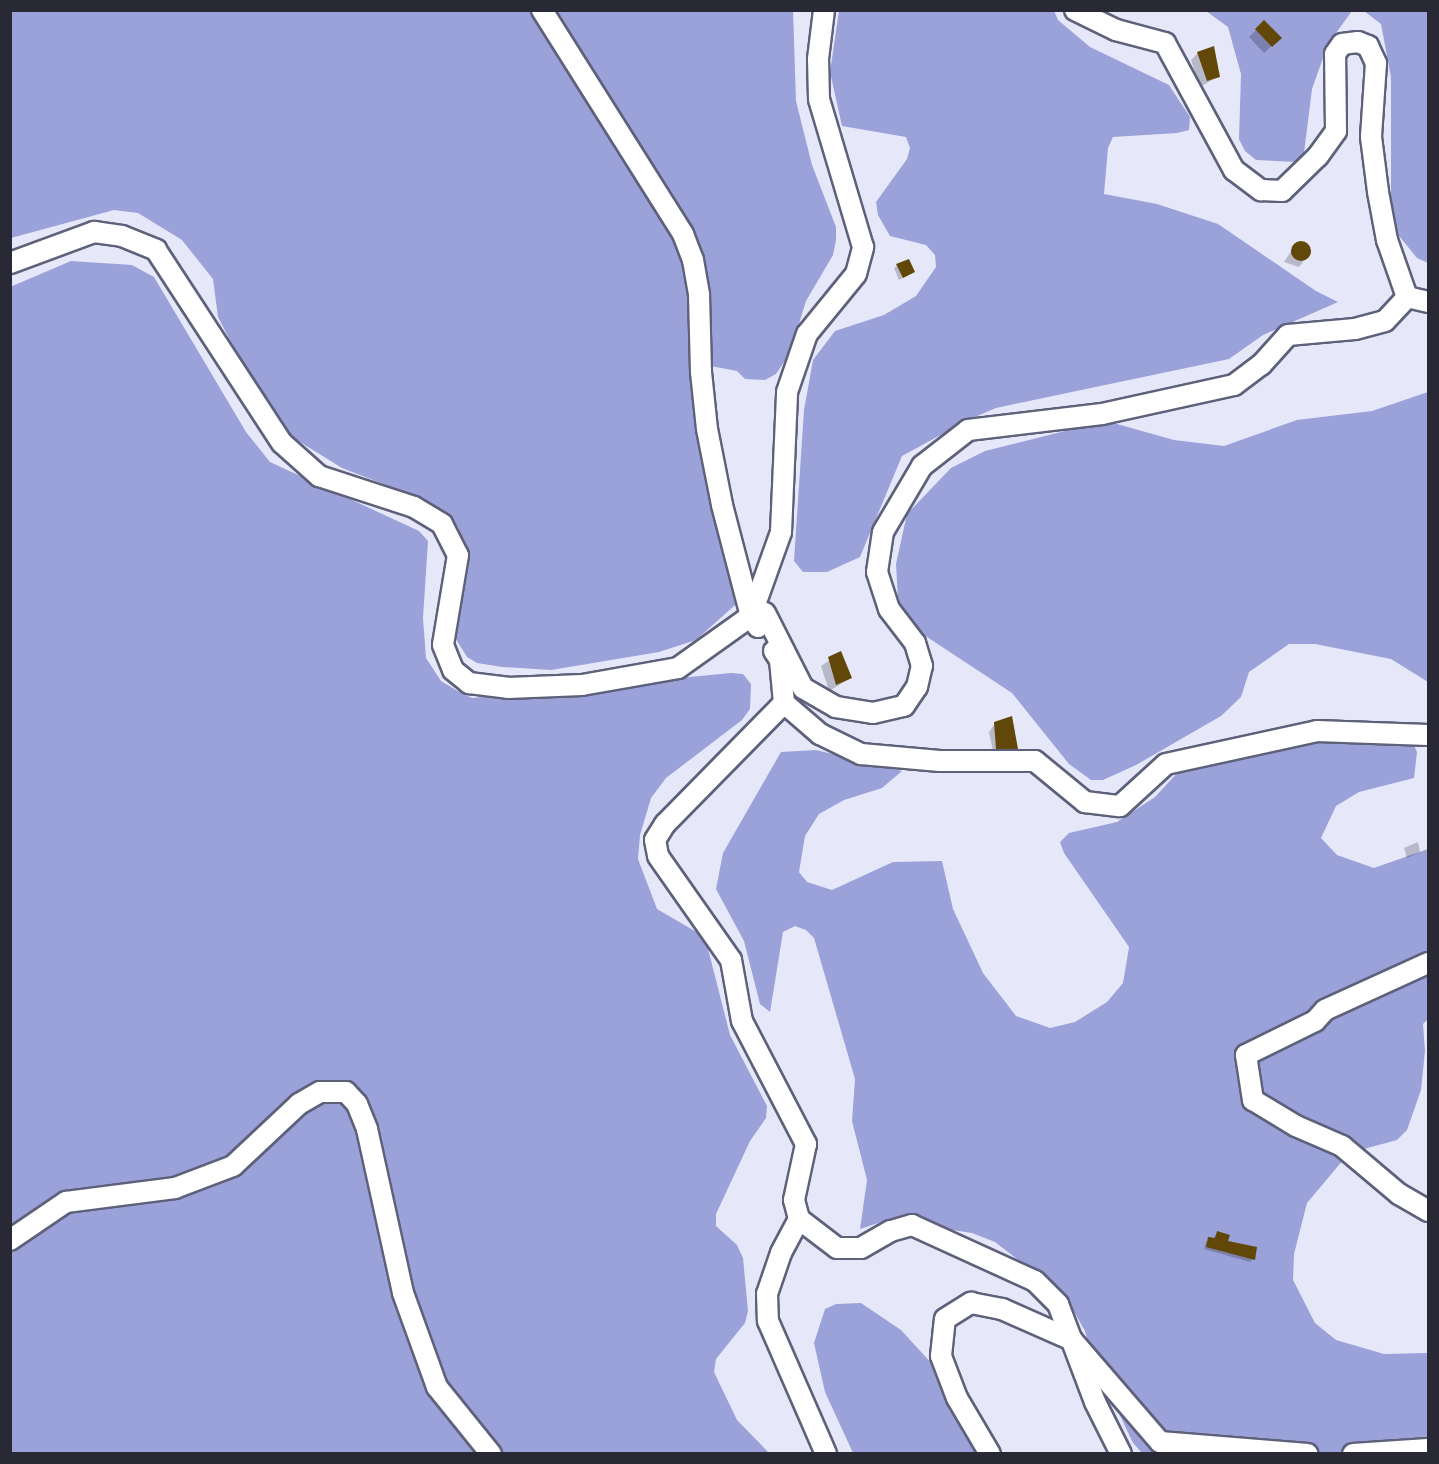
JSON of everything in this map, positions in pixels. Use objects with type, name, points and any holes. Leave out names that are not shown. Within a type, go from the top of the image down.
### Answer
[{"type":"street","points":[[542,10],[683,234],[693,260],[699,295],[701,372],[707,429],[751,616],[780,660],[784,703],[820,734],[861,754],[940,761],[1035,762],[1085,802],[1120,806],[1166,764],[1317,731],[1428,735]]},
{"type":"street","points":[[751,616],[782,532],[787,392],[807,334],[856,274],[863,247],[819,99],[818,58],[824,10]]},
{"type":"street","points":[[1075,10],[1116,30],[1165,43],[1234,170],[1260,190],[1282,191],[1318,156],[1336,131],[1335,54],[1342,44],[1358,42],[1368,46],[1376,63],[1371,137],[1378,192],[1387,240],[1407,297]]},
{"type":"street","points":[[10,263],[94,232],[122,236],[156,250],[282,443],[319,476],[414,507],[442,524],[458,555],[443,645],[453,670],[469,683],[508,688],[582,685],[678,668],[751,616],[765,613],[803,688],[836,706],[873,713],[904,706],[917,687],[922,666],[915,643],[889,609],[877,572],[883,532],[922,466],[968,430],[1102,414],[1234,385],[1261,365],[1288,335],[1354,329],[1384,321],[1407,297]]},
{"type":"street","points":[[1407,297],[1428,302]]},
{"type":"street","points":[[784,703],[665,824],[655,840],[658,856],[731,960],[742,1021],[806,1144],[794,1200],[799,1219],[837,1248],[861,1248],[891,1231],[912,1226],[1035,1281],[1059,1304],[1095,1402],[1121,1454]]},
{"type":"street","points":[[1428,963],[1325,1010],[1315,1021],[1246,1055],[1253,1100],[1296,1126],[1342,1146],[1399,1194],[1428,1211]]},
{"type":"street","points":[[10,1240],[66,1202],[175,1188],[233,1166],[299,1104],[320,1092],[346,1092],[357,1104],[367,1129],[403,1293],[437,1387],[491,1454]]},
{"type":"street","points":[[799,1219],[781,1253],[767,1294],[768,1321],[826,1454]]},
{"type":"street","points":[[990,1454],[945,1371],[941,1356],[945,1319],[971,1303],[1002,1309],[1072,1340],[1160,1442],[1308,1454]]},
{"type":"street","points":[[1353,1454],[1428,1449]]},
{"type":"shaded area","points":[[793,10],[796,101],[812,165],[836,227],[833,255],[806,301],[790,353],[776,374],[765,380],[745,379],[737,371],[711,366],[703,378],[744,597],[696,640],[659,652],[551,670],[502,667],[477,663],[467,657],[454,636],[462,539],[458,527],[430,502],[342,468],[284,432],[251,381],[218,317],[213,279],[182,240],[138,213],[114,210],[11,238],[11,11]]},
{"type":"shaded area","points":[[839,11],[1054,11],[1058,20],[1090,47],[1169,85],[1190,117],[1189,130],[1177,133],[1113,137],[1108,148],[1104,194],[1157,204],[1218,224],[1316,291],[1338,302],[1263,335],[1229,359],[996,408],[970,419],[902,456],[860,557],[827,572],[803,572],[794,561],[804,410],[813,360],[835,331],[884,315],[916,296],[936,267],[935,255],[926,245],[890,236],[878,215],[876,202],[907,159],[910,148],[906,137],[842,126],[830,72]]},
{"type":"shaded area","points":[[1206,11],[1352,11],[1328,44],[1312,89],[1304,153],[1295,162],[1256,160],[1245,151],[1239,139],[1241,74],[1228,27]]},
{"type":"shaded area","points":[[1364,11],[1428,11],[1428,263],[1417,258],[1391,226],[1391,77],[1381,24]]},
{"type":"shaded area","points":[[71,261],[132,265],[154,277],[246,432],[270,462],[419,531],[428,541],[423,618],[426,658],[441,681],[472,698],[731,673],[743,674],[751,684],[750,709],[742,720],[666,778],[651,798],[640,835],[638,859],[657,909],[705,937],[730,1035],[767,1106],[766,1118],[750,1141],[716,1214],[716,1226],[737,1245],[743,1258],[748,1311],[745,1323],[716,1359],[714,1372],[737,1420],[769,1453],[11,1453],[10,287]]},
{"type":"shaded area","points":[[1428,392],[1428,682],[1391,659],[1315,644],[1289,644],[1249,672],[1241,697],[1221,716],[1136,765],[1103,780],[1091,780],[1069,764],[1012,693],[918,631],[898,600],[896,564],[907,514],[951,468],[985,451],[1093,424],[1117,424],[1174,440],[1224,446],[1297,420],[1372,411]]},
{"type":"shaded area","points":[[1302,736],[1412,741],[1417,752],[1414,778],[1359,792],[1336,806],[1321,838],[1337,855],[1374,868],[1428,849],[1428,1019],[1423,1024],[1425,1051],[1421,1090],[1407,1130],[1397,1140],[1349,1153],[1307,1203],[1294,1254],[1293,1280],[1315,1323],[1336,1340],[1384,1354],[1428,1353],[1428,1453],[1142,1453],[1133,1443],[1092,1356],[1085,1331],[1072,1308],[1044,1280],[995,1242],[972,1233],[887,1220],[860,1229],[867,1180],[852,1121],[855,1079],[814,938],[806,930],[795,926],[783,932],[770,1012],[760,1004],[744,941],[716,889],[723,853],[781,752],[816,750],[902,771],[882,788],[844,800],[819,814],[805,836],[799,872],[807,882],[832,890],[893,862],[942,861],[953,909],[983,973],[1016,1016],[1050,1028],[1075,1022],[1107,1002],[1123,983],[1129,947],[1064,853],[1060,842],[1069,833],[1117,822],[1155,797],[1180,770]]},
{"type":"shaded area","points":[[861,1303],[901,1330],[944,1377],[1003,1453],[853,1453],[825,1392],[814,1343],[825,1309],[836,1304]]},
{"type":"building","points":[[1264,20],[1282,38],[1272,47],[1255,29]]},
{"type":"building","points":[[1214,46],[1220,77],[1207,81],[1197,52]]},
{"type":"building","points":[[1301,241],[1308,244],[1311,251],[1308,258],[1301,261],[1294,258],[1291,251],[1294,244]]},
{"type":"building","points":[[909,259],[915,272],[903,278],[896,264]]},
{"type":"building","points":[[841,651],[852,678],[836,685],[828,657]]},
{"type":"building","points":[[1012,716],[1018,749],[996,749],[994,722]]},
{"type":"building","points":[[1217,1231],[1230,1235],[1228,1241],[1257,1247],[1255,1260],[1206,1247],[1208,1237],[1215,1238]]}]
